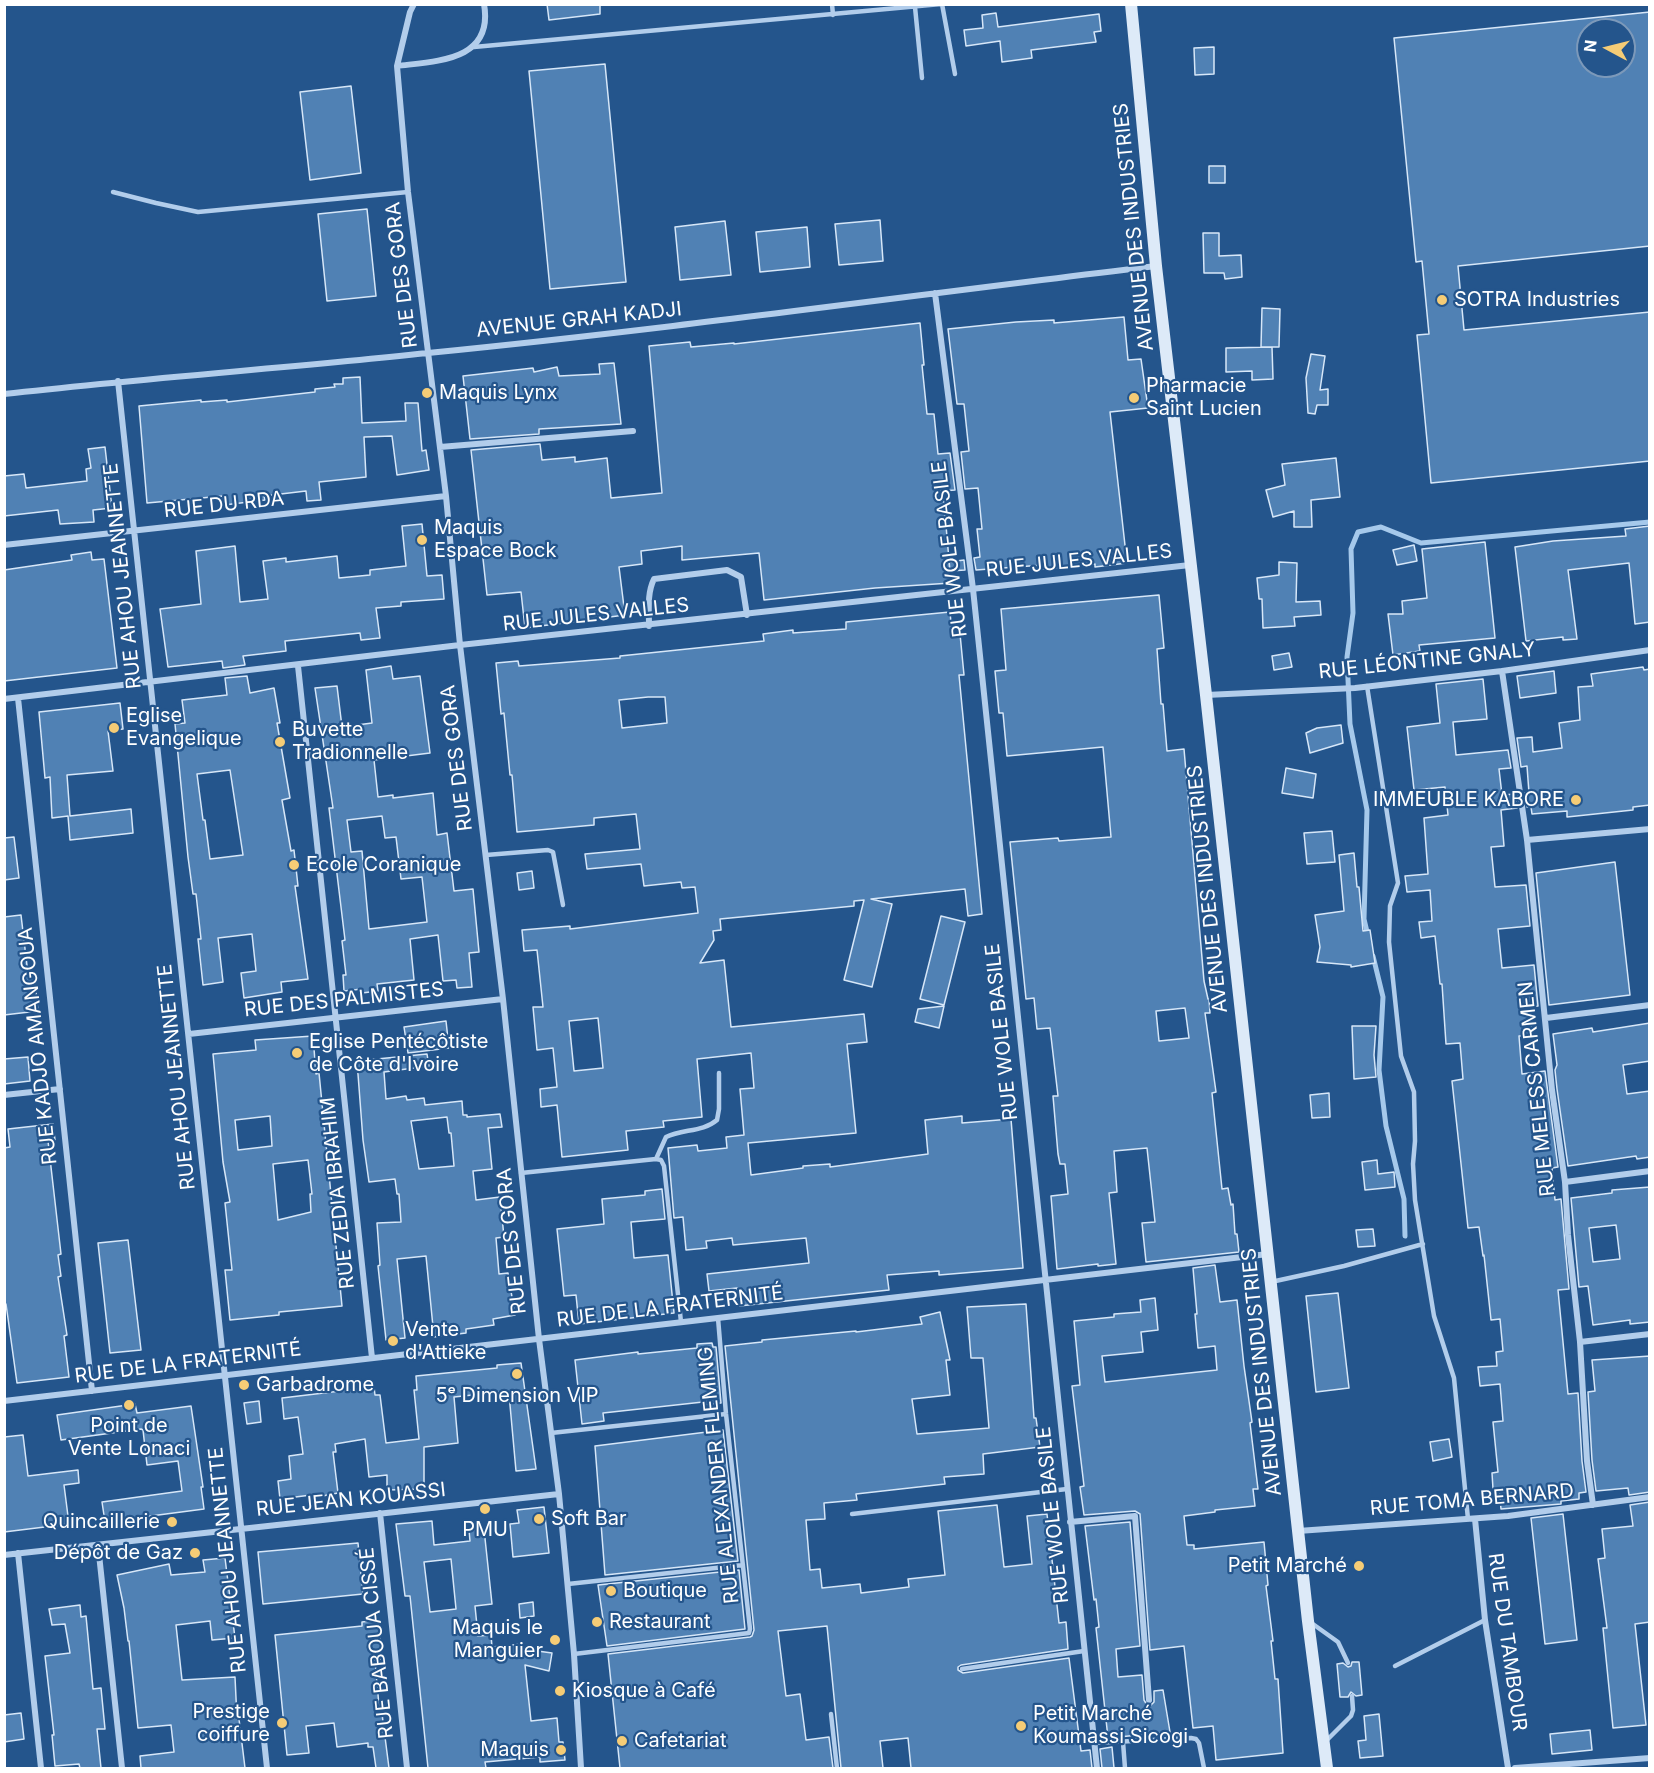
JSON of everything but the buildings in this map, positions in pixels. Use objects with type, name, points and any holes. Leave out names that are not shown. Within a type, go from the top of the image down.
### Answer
[{"type":"street","name":"RUE DES GORA","points":[[414,4],[397,66],[408,192],[446,496],[460,645],[559,1494],[574,1654],[581,1768]]},
{"type":"street","points":[[397,66],[445,60],[474,47],[484,31],[486,14],[484,4]]},
{"type":"street","name":"AVENUE DES INDUSTRIES","points":[[1131,4],[1156,266],[1269,1254],[1308,1621],[1327,1768]]},
{"type":"street","name":"AVENUE GRAH KADJI","points":[[4,394],[118,381],[428,353],[721,321],[1156,266]]},
{"type":"street","name":"RUE WOLE BASILE","points":[[935,293],[973,589],[1097,1768]]},
{"type":"street","name":"RUE AHOU JEANNETTE","points":[[118,381],[267,1768]]},
{"type":"street","points":[[440,447],[633,431]]},
{"type":"street","name":"RUE DU RDA","points":[[4,545],[446,496]]},
{"type":"street","name":"RUE JULES VALLES","points":[[4,699],[298,666],[460,645],[1191,565]]},
{"type":"street","points":[[649,626],[649,594],[654,579],[727,570],[741,577],[747,615]]},
{"type":"street","name":"RUE LÉONTINE GNALY","points":[[1206,695],[1355,688],[1502,671],[1650,650]]},
{"type":"street","name":"RUE ZEDIA IBRAHIM","points":[[298,666],[372,1358]]},
{"type":"street","name":"RUE MELESS CARMEN","points":[[1502,671],[1527,840],[1552,1090],[1565,1182],[1568,1235],[1580,1342],[1587,1461],[1593,1505]]},
{"type":"street","name":"RUE KADJO AMANGOUA","points":[[18,698],[92,1391]]},
{"type":"street","points":[[1527,840],[1650,829]]},
{"type":"street","name":"RUE DES PALMISTES","points":[[189,1034],[503,999]]},
{"type":"street","points":[[1546,1018],[1650,1005]]},
{"type":"street","points":[[4,1095],[60,1089]]},
{"type":"street","points":[[1565,1182],[1650,1171]]},
{"type":"street","name":"RUE DE LA FRATERNITÉ","points":[[4,1401],[1269,1254]]},
{"type":"street","points":[[1580,1342],[1650,1334]]},
{"type":"street","name":"RUE JEAN KOUASSI","points":[[4,1555],[559,1494]]},
{"type":"street","name":"RUE TOMA BERNARD","points":[[1298,1531],[1472,1519],[1650,1497]]},
{"type":"street","name":"RUE BABOUA CISSÉ","points":[[380,1514],[407,1768]]},
{"type":"street","points":[[1070,1522],[1135,1516],[1149,1700]]},
{"type":"street","name":"RUE DU TAMBOUR","points":[[1472,1519],[1508,1768]]},
{"type":"street","points":[[98,1545],[122,1768]]},
{"type":"street","points":[[18,1553],[41,1768]]},
{"type":"street","points":[[1515,1768],[1610,1765],[1650,1758]]},
{"type":"lane","points":[[832,4],[833,15]]},
{"type":"lane","points":[[474,47],[941,4],[956,74]]},
{"type":"lane","points":[[915,8],[922,78]]},
{"type":"lane","points":[[113,192],[198,212],[408,192]]},
{"type":"lane","points":[[1367,686],[1398,884],[1390,906],[1389,942],[1401,1056],[1414,1092],[1415,1200],[1434,1316],[1454,1378],[1472,1519]]},
{"type":"lane","points":[[486,855],[548,850],[553,852],[563,905]]},
{"type":"lane","points":[[656,1159],[666,1137],[674,1133],[709,1126],[717,1120],[719,1073]]},
{"type":"lane","points":[[521,1173],[661,1160],[664,1166],[681,1322]]},
{"type":"lane","points":[[1271,1282],[1344,1266],[1423,1244]]},
{"type":"lane","name":"RUE ALEXANDER FLEMING","points":[[574,1654],[749,1633],[718,1318]]},
{"type":"lane","points":[[551,1433],[726,1414]]},
{"type":"lane","points":[[852,1515],[1067,1489]]},
{"type":"lane","points":[[568,1584],[743,1565]]},
{"type":"lane","points":[[1395,1666],[1485,1620]]},
{"type":"lane","points":[[1308,1621],[1338,1642],[1348,1663]]},
{"type":"lane","points":[[962,1669],[1084,1651]]},
{"type":"lane","points":[[1324,1743],[1351,1716],[1352,1696]]},
{"type":"lane","points":[[831,1714],[837,1768]]},
{"type":"lane","points":[[1094,1743],[1196,1739],[1204,1768]]},
{"type":"lane","points":[[1123,1742],[1125,1768]]},
{"type":"waterway","points":[[1368,936],[1364,919],[1367,810],[1350,724],[1347,657],[1353,613],[1351,549],[1358,532],[1381,527],[1421,543],[1650,522]]},
{"type":"waterway","points":[[1373,956],[1383,997],[1379,1070],[1386,1126],[1404,1199],[1405,1236]]},
{"type":"place","name":"SOTRA Industries","points":[[1442,300]]},
{"type":"place","name":"Maquis Lynx","points":[[427,393]]},
{"type":"place","name":"Pharmacie Saint Lucien","points":[[1134,398]]},
{"type":"place","name":"Maquis Espace Bock","points":[[422,540]]},
{"type":"place","name":"Eglise Evangelique","points":[[114,728]]},
{"type":"place","name":"Buvette Tradionnelle","points":[[280,742]]},
{"type":"place","name":"IMMEUBLE KABORE","points":[[1576,800]]},
{"type":"place","name":"Ecole Coranique","points":[[294,865]]},
{"type":"place","name":"Eglise Pentécôtiste de Côte d'Ivoire","points":[[297,1053]]},
{"type":"place","name":"Vente d'Attieke","points":[[393,1341]]},
{"type":"place","name":"5ᵉ Dimension VIP","points":[[517,1374]]},
{"type":"place","name":"Garbadrome","points":[[244,1385]]},
{"type":"place","name":"Point de Vente Lonaci","points":[[129,1405]]},
{"type":"place","name":"PMU","points":[[485,1509]]},
{"type":"place","name":"Soft Bar","points":[[539,1519]]},
{"type":"place","name":"Quincaillerie","points":[[172,1522]]},
{"type":"place","name":"Dépôt de Gaz","points":[[195,1553]]},
{"type":"place","name":"Petit Marché","points":[[1359,1566]]},
{"type":"place","name":"Boutique","points":[[611,1591]]},
{"type":"place","name":"Restaurant","points":[[597,1622]]},
{"type":"place","name":"Maquis le Manguier","points":[[555,1640]]},
{"type":"place","name":"Kiosque à Café","points":[[560,1691]]},
{"type":"place","name":"Prestige coiffure","points":[[282,1723]]},
{"type":"place","name":"Petit Marché Koumassi Sicogi","points":[[1021,1726]]},
{"type":"place","name":"Cafetariat","points":[[622,1741]]},
{"type":"place","name":"Maquis","points":[[561,1750]]}]
